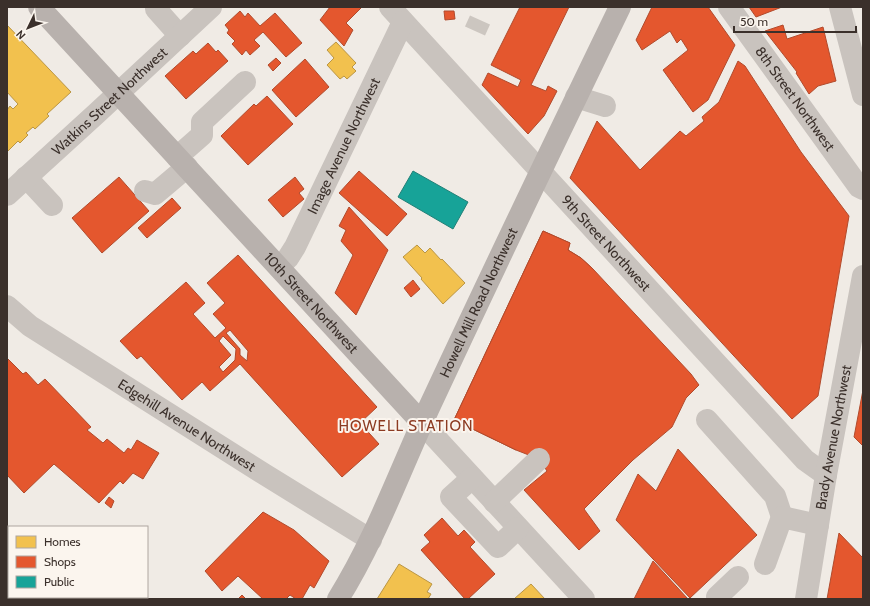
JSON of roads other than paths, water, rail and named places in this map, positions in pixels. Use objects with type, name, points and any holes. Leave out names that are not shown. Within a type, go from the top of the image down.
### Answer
[{"type":"main road","name":"10th Street Northwest","points":[[39,7],[422,423]]},
{"type":"main road","name":"Howell Mill Road Northwest","points":[[338,599],[371,540],[422,423],[540,172],[620,7]]},
{"type":"street","name":"Watkins Street Northwest","points":[[7,195],[211,7]]},
{"type":"street","name":"8th Street Northwest","points":[[729,7],[859,187],[863,189]]},
{"type":"street","points":[[840,7],[855,36],[863,95]]},
{"type":"street","points":[[156,9],[180,36]]},
{"type":"street","name":"9th Street Northwest","points":[[396,14],[454,68],[540,172],[805,460],[826,475]]},
{"type":"street","name":"Image Avenue Northwest","points":[[279,267],[288,258],[295,247],[396,14]]},
{"type":"street","points":[[145,191],[156,194],[202,135],[202,122],[245,82]]},
{"type":"street","points":[[576,97],[605,106]]},
{"type":"street","points":[[26,178],[52,205]]},
{"type":"street","name":"Brady Avenue Northwest","points":[[806,599],[826,475],[862,288]]},
{"type":"street","name":"Edgehill Avenue Northwest","points":[[9,312],[371,540]]},
{"type":"street","points":[[707,420],[775,496],[782,517],[765,564]]},
{"type":"street","name":"10th Street Northwest","points":[[422,423],[584,599]]},
{"type":"street","points":[[494,502],[539,459]]},
{"type":"street","points":[[472,478],[451,497],[498,547],[518,528]]},
{"type":"street","points":[[782,517],[818,524]]},
{"type":"street","points":[[717,597],[738,578]]},
{"type":"tunnel","points":[[475,31],[480,20]]},
{"type":"district","name":"HOWELL STATION","points":[[406,426]]}]
